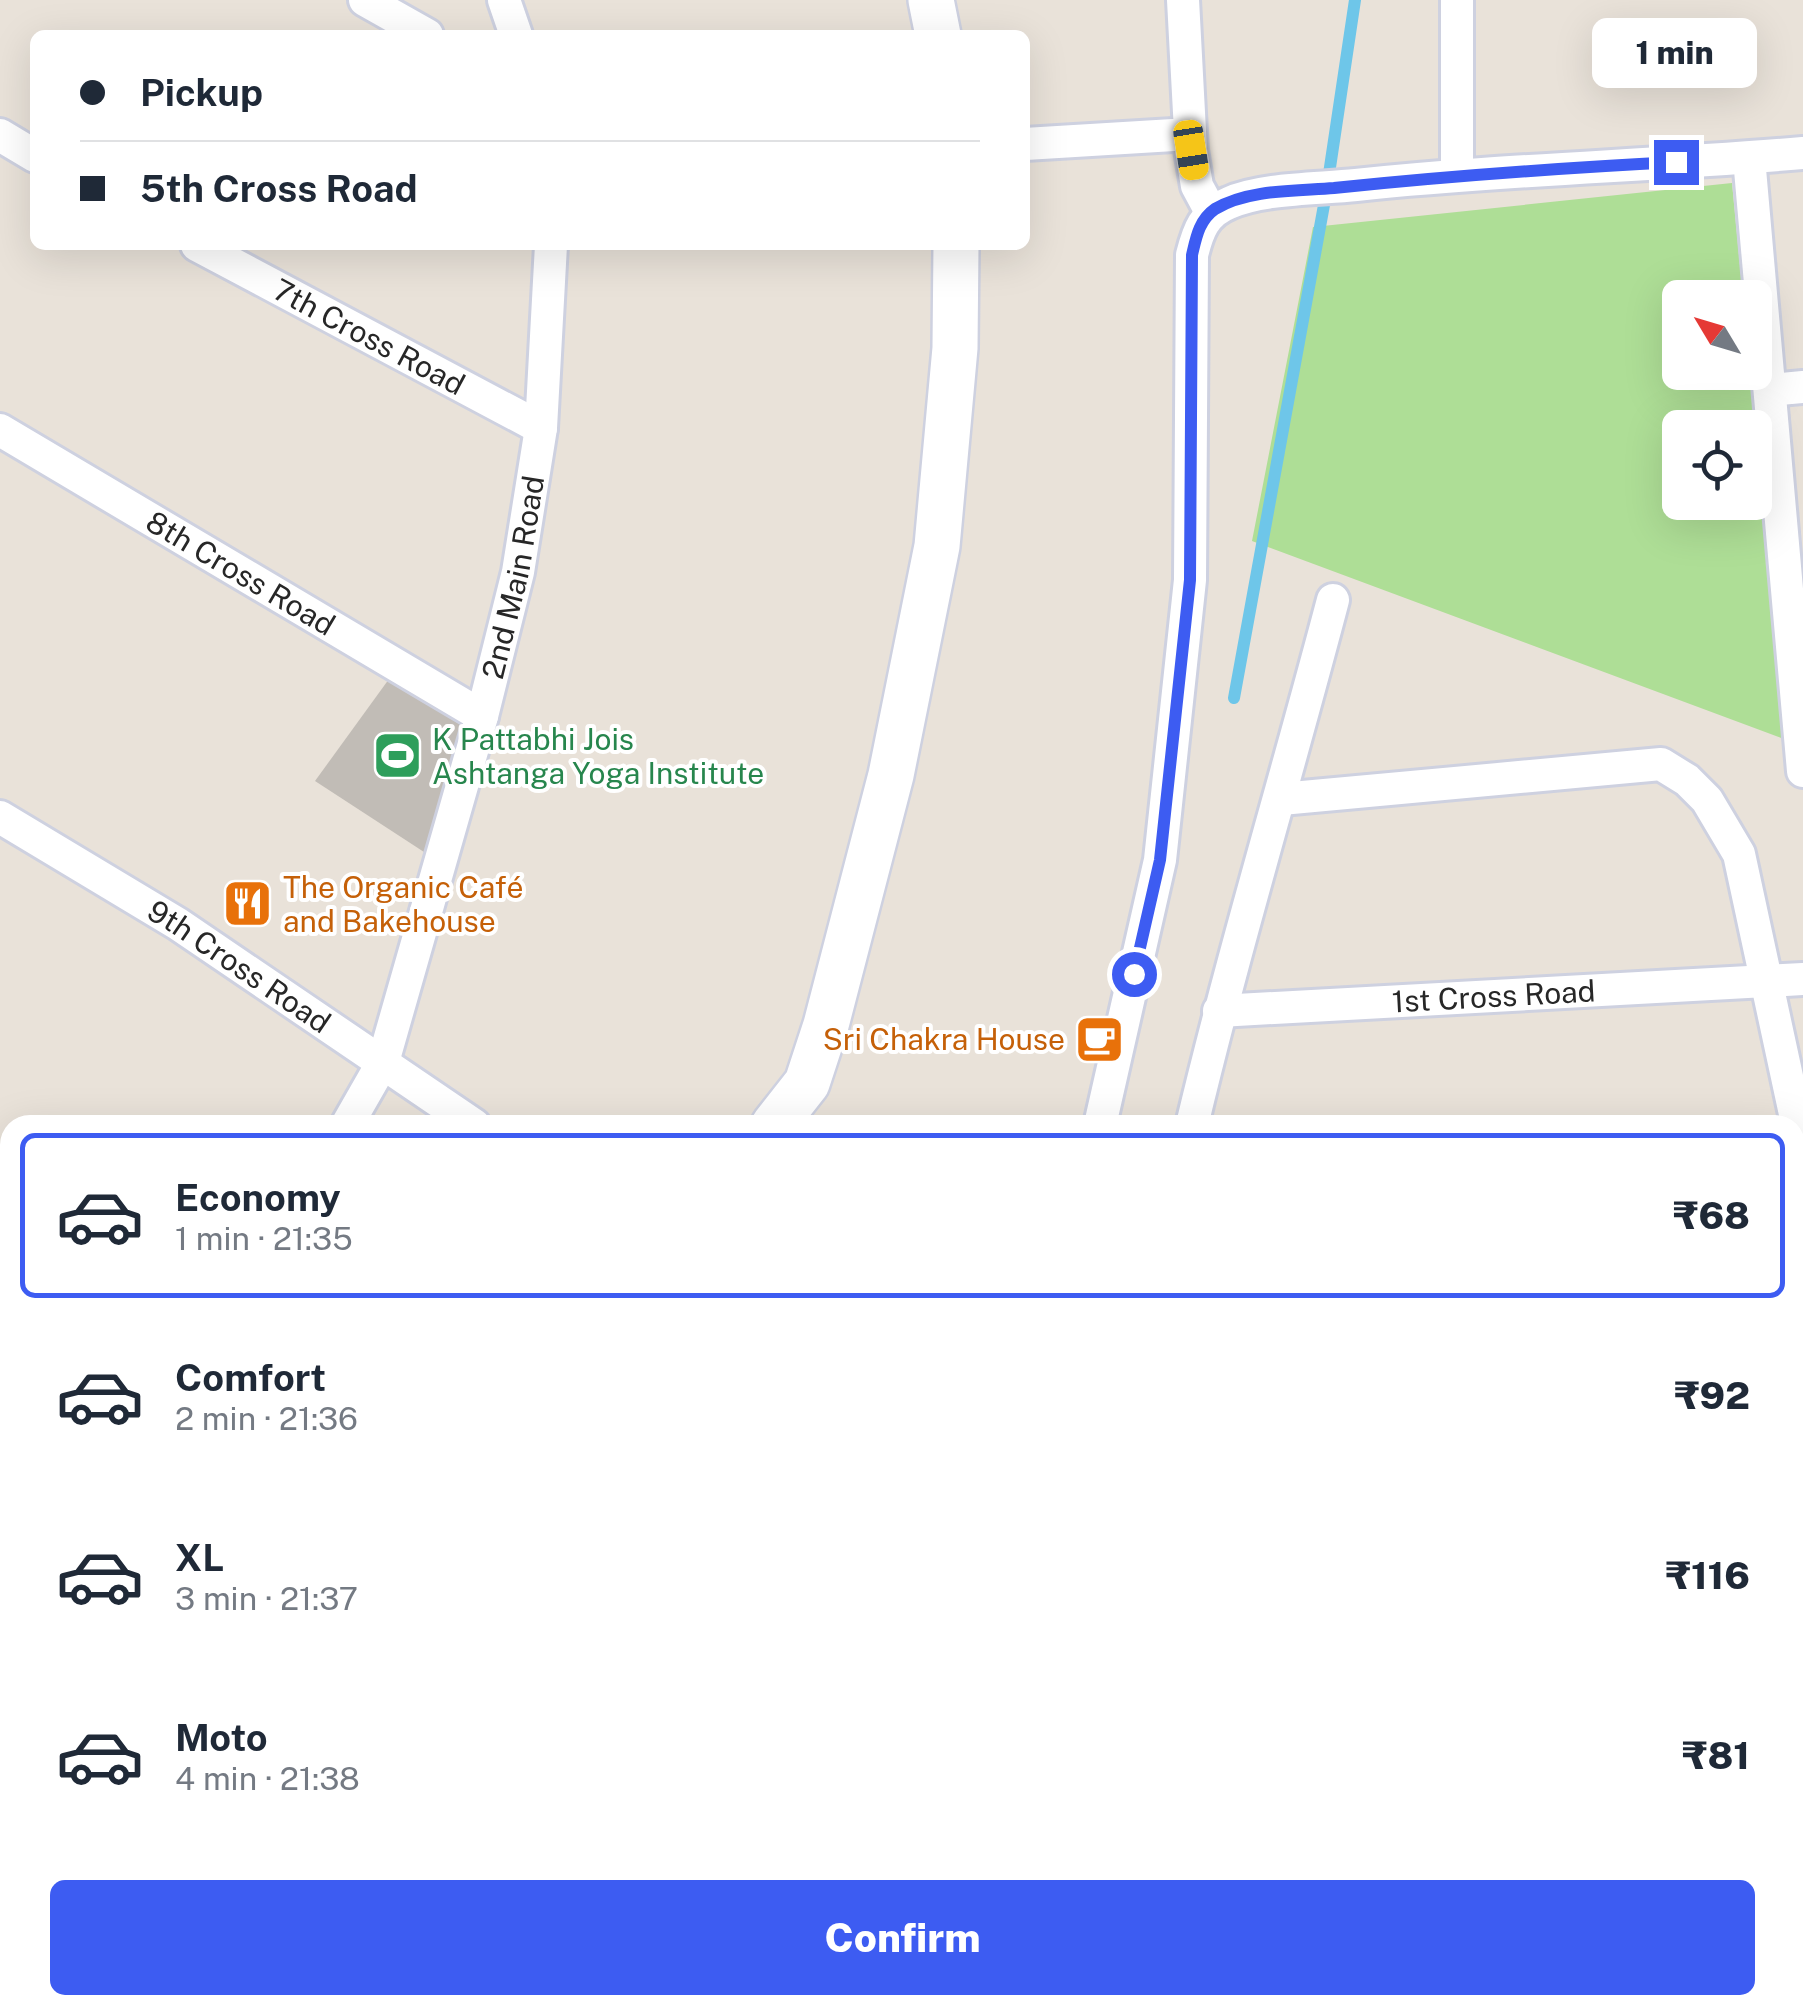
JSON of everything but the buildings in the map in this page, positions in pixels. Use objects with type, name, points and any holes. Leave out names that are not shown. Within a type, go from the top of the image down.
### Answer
[{"type":"main road","points":[[930,0],[937,30]]},
{"type":"main road","points":[[804,1104],[890,775],[937,546],[955,348],[956,250]]},
{"type":"street","points":[[365,0],[417,30]]},
{"type":"street","points":[[504,0],[514,30]]},
{"type":"street","points":[[1183,0],[1190,134],[1197,186],[1211,212]]},
{"type":"street","points":[[1458,0],[1458,174]]},
{"type":"street","points":[[1030,144],[1190,134]]},
{"type":"street","points":[[0,135],[30,153]]},
{"type":"street","points":[[1102,1115],[1160,860],[1190,580],[1192,255],[1198,229],[1211,212],[1232,200],[1266,195],[1458,174],[1803,154]]},
{"type":"street","points":[[1750,158],[1787,388],[1803,771]]},
{"type":"street","name":"7th Cross Road","points":[[206,250],[541,428]]},
{"type":"street","name":"2nd Main Road","points":[[353,1115],[383,1062],[482,716],[518,572],[541,428],[551,250]]},
{"type":"street","name":"8th Cross Road","points":[[0,430],[482,716]]},
{"type":"street","points":[[1194,1115],[1219,1011],[1281,800],[1333,600]]},
{"type":"street","points":[[1281,800],[1661,764],[1688,780],[1707,800],[1740,854],[1787,980],[1800,1115]]},
{"type":"street","name":"9th Cross Road","points":[[0,817],[178,924],[460,1115]]},
{"type":"street","name":"1st Cross Road","points":[[1219,1011],[1787,980]]},
{"type":"green space","points":[[1732,183],[1741,280],[1662,280],[1662,390],[1752,390],[1753,410],[1662,410],[1662,520],[1764,520],[1784,739],[1252,541],[1313,227]]},
{"type":"waterway","points":[[1234,698],[1326,194],[1355,0]]},
{"type":"place","name":"K Pattabhi Jois Ashtanga Yoga Institute","points":[[397,756]]},
{"type":"place","name":"The Organic Café and Bakehouse","points":[[248,904]]},
{"type":"place","name":"Sri Chakra House","points":[[1100,1039]]},
{"type":"route","points":[[1134,974],[1160,860],[1190,580],[1192,255],[1198,229],[1211,212],[1232,200],[1266,195],[1458,174],[1676,162]]}]
